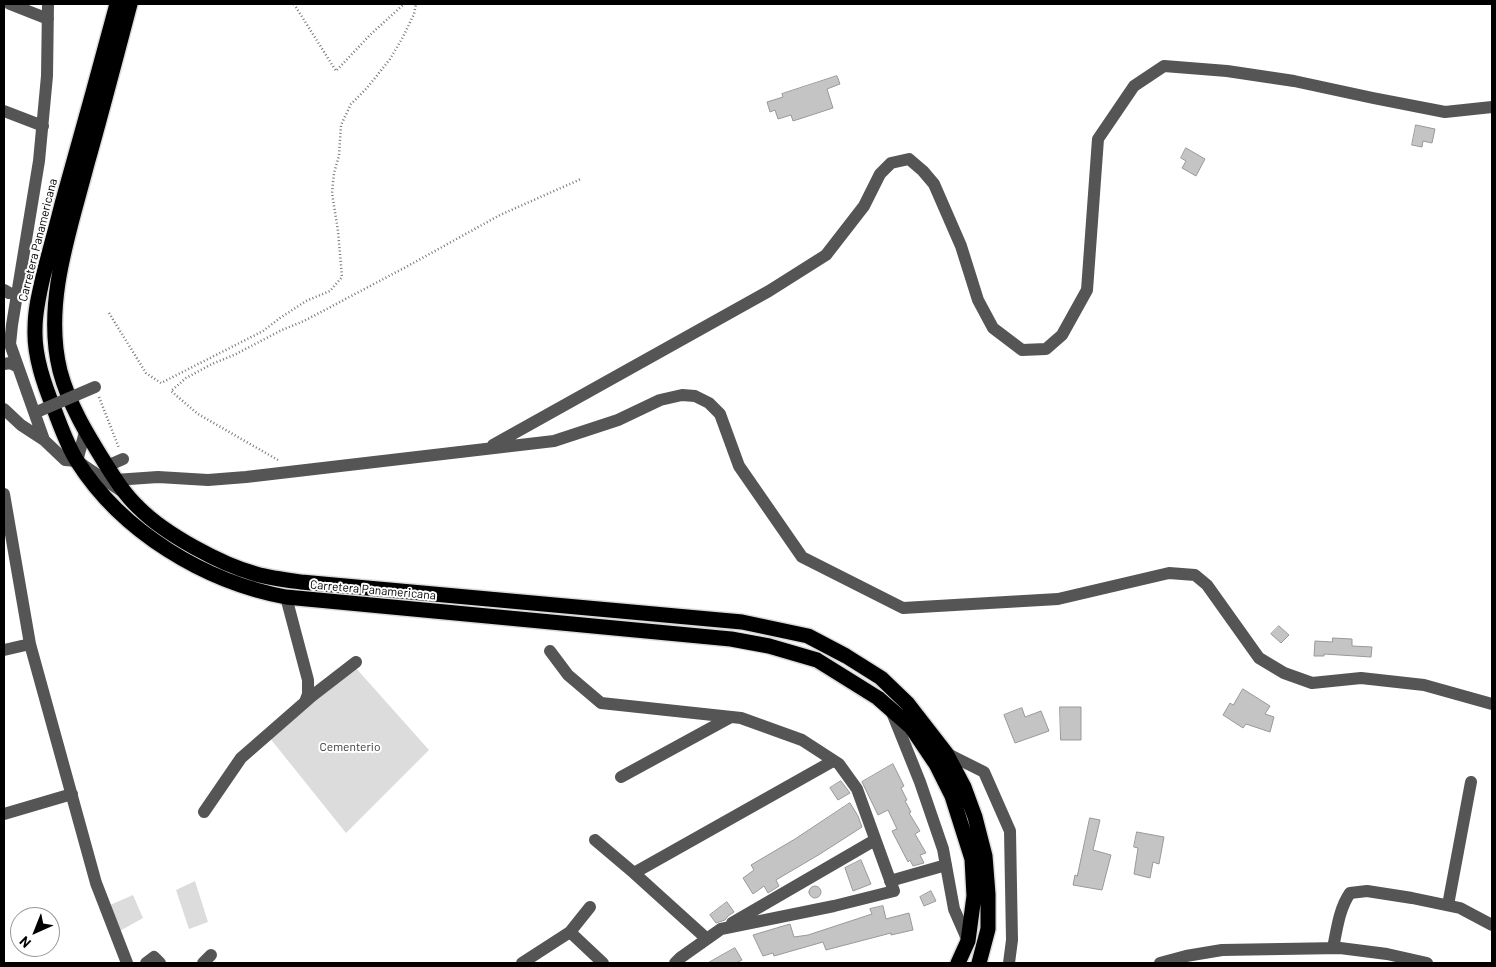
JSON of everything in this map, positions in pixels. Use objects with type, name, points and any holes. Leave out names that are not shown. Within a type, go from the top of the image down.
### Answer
[{"type":"highway","name":"Carretera Panamericana","points":[[117,4],[48,255],[34,331],[46,388],[64,436],[77,461],[96,487],[123,516],[156,542],[206,571],[233,583],[266,593],[286,597],[731,639],[769,646],[817,660],[878,698],[910,727],[936,764],[952,796],[972,859],[974,896],[968,941],[958,963]]},
{"type":"highway","name":"Carretera Panamericana","points":[[130,4],[62,258],[56,304],[56,342],[60,372],[85,432],[126,495],[152,519],[195,547],[232,566],[258,575],[300,582],[742,622],[808,636],[846,656],[880,678],[908,704],[946,753],[964,787],[976,818],[985,856],[988,929],[979,963]]},
{"type":"street","points":[[10,4],[48,19]]},
{"type":"street","points":[[4,324],[6,291],[29,180],[47,76],[48,4]]},
{"type":"street","points":[[44,440],[11,344],[12,326],[39,161],[40,75],[48,19]]},
{"type":"street","points":[[487,449],[769,291],[826,255],[864,206],[880,174],[891,163],[909,159],[934,184],[961,246],[978,300],[993,328],[1022,350],[1046,349],[1062,336],[1087,290],[1098,139],[1134,86],[1164,66],[1227,70],[1294,81],[1445,112],[1492,107]]},
{"type":"street","points":[[4,111],[39,125]]},
{"type":"street","points":[[4,364],[10,363],[18,366]]},
{"type":"street","points":[[39,411],[95,387]]},
{"type":"street","points":[[115,480],[158,477],[208,480],[246,477],[554,441],[618,420],[660,400],[682,395],[695,396],[709,403],[720,414],[739,466],[802,557],[903,608],[1058,599],[1168,574],[1195,575],[1206,585],[1259,658],[1284,673],[1312,683],[1361,678],[1424,685],[1492,704]]},
{"type":"street","points":[[4,409],[44,440],[65,460],[77,461],[126,495]]},
{"type":"street","points":[[77,461],[85,432]]},
{"type":"street","points":[[106,466],[123,459]]},
{"type":"street","points":[[4,494],[30,644],[96,882],[127,963]]},
{"type":"street","points":[[286,597],[308,680],[308,694],[305,702]]},
{"type":"street","points":[[4,650],[30,644]]},
{"type":"street","points":[[550,651],[568,675],[601,703],[741,718],[802,740],[839,764],[857,789],[894,891],[834,906],[721,929]]},
{"type":"street","points":[[204,812],[241,758],[305,702],[356,662]]},
{"type":"street","points":[[891,710],[938,832],[954,909],[968,941]]},
{"type":"street","points":[[621,777],[731,717]]},
{"type":"street","points":[[946,753],[984,772],[1010,831],[1012,940],[1009,963]]},
{"type":"street","points":[[634,873],[833,761]]},
{"type":"street","points":[[1448,906],[1471,782]]},
{"type":"street","points":[[4,814],[72,794]]},
{"type":"street","points":[[595,840],[707,939]]},
{"type":"street","points":[[675,963],[721,929],[875,840]]},
{"type":"street","points":[[890,881],[946,865]]},
{"type":"street","points":[[1333,948],[1344,902],[1350,893],[1368,891],[1460,908],[1492,925]]},
{"type":"street","points":[[522,963],[570,932],[590,907]]},
{"type":"street","points":[[570,932],[603,963]]},
{"type":"street","points":[[1160,963],[1186,956],[1222,950],[1333,948],[1386,954],[1427,963]]},
{"type":"street","points":[[146,963],[154,957],[160,963]]},
{"type":"path","points":[[294,4],[336,71],[370,35],[404,4]]},
{"type":"path","points":[[109,313],[146,373],[161,383],[263,331],[306,301],[330,291],[342,277],[332,193],[334,174],[339,156],[341,125],[351,104],[367,88],[390,59],[414,14],[416,4]]},
{"type":"path","points":[[296,472],[198,414],[171,391],[186,378],[212,364],[304,321],[500,216],[581,179]]},
{"type":"path","points":[[95,387],[123,459]]},
{"type":"green space","name":"Cementerio","points":[[355,667],[429,750],[346,833],[269,737]]},
{"type":"green space","points":[[195,881],[208,922],[189,929],[176,890]]},
{"type":"green space","points":[[133,895],[143,918],[118,932],[110,905]]},
{"type":"building","points":[[837,76],[840,84],[827,89],[833,108],[793,121],[791,115],[778,119],[775,110],[770,112],[767,102],[783,97],[782,94]]},
{"type":"building","points":[[1416,125],[1435,129],[1432,143],[1423,141],[1422,147],[1412,145]]},
{"type":"building","points":[[1186,148],[1205,159],[1196,176],[1182,168],[1186,161],[1181,158]]},
{"type":"building","points":[[1279,626],[1289,635],[1281,643],[1271,634]]},
{"type":"building","points":[[1333,638],[1352,639],[1352,646],[1372,647],[1371,657],[1324,654],[1324,656],[1314,656],[1315,641],[1332,642]]},
{"type":"building","points":[[1243,689],[1270,706],[1265,714],[1274,717],[1270,732],[1246,724],[1243,728],[1223,715],[1230,703],[1233,705]]},
{"type":"building","points":[[1060,707],[1081,707],[1081,740],[1061,740]]},
{"type":"building","points":[[1022,708],[1025,717],[1041,711],[1049,731],[1015,743],[1004,715]]},
{"type":"building","points":[[893,764],[904,786],[901,788],[911,812],[909,813],[920,831],[915,834],[926,853],[920,855],[924,863],[913,866],[910,860],[908,862],[892,831],[897,829],[888,810],[878,815],[862,782]]},
{"type":"building","points":[[841,781],[850,793],[838,800],[830,788]]},
{"type":"building","points":[[850,803],[862,827],[776,880],[779,886],[768,893],[764,886],[753,894],[743,878],[754,870],[751,865]]},
{"type":"building","points":[[1090,818],[1100,820],[1093,850],[1111,855],[1102,890],[1073,885],[1075,875],[1077,876]]},
{"type":"building","points":[[1137,832],[1164,837],[1159,864],[1153,862],[1150,878],[1134,874],[1138,848],[1134,847]]},
{"type":"building","points":[[861,860],[871,884],[853,891],[845,868]]},
{"type":"building","points":[[813,886],[817,886],[821,892],[817,898],[813,898],[809,894],[809,890]]},
{"type":"building","points":[[931,891],[936,901],[924,906],[920,897]]},
{"type":"building","points":[[727,902],[734,912],[725,920],[716,923],[710,915]]},
{"type":"building","points":[[883,906],[886,919],[909,913],[913,930],[891,935],[891,933],[826,950],[823,942],[774,956],[773,953],[763,956],[753,935],[790,924],[794,937],[808,935],[872,914],[870,909]]},
{"type":"building","points":[[735,948],[742,960],[736,963],[708,963]]}]
